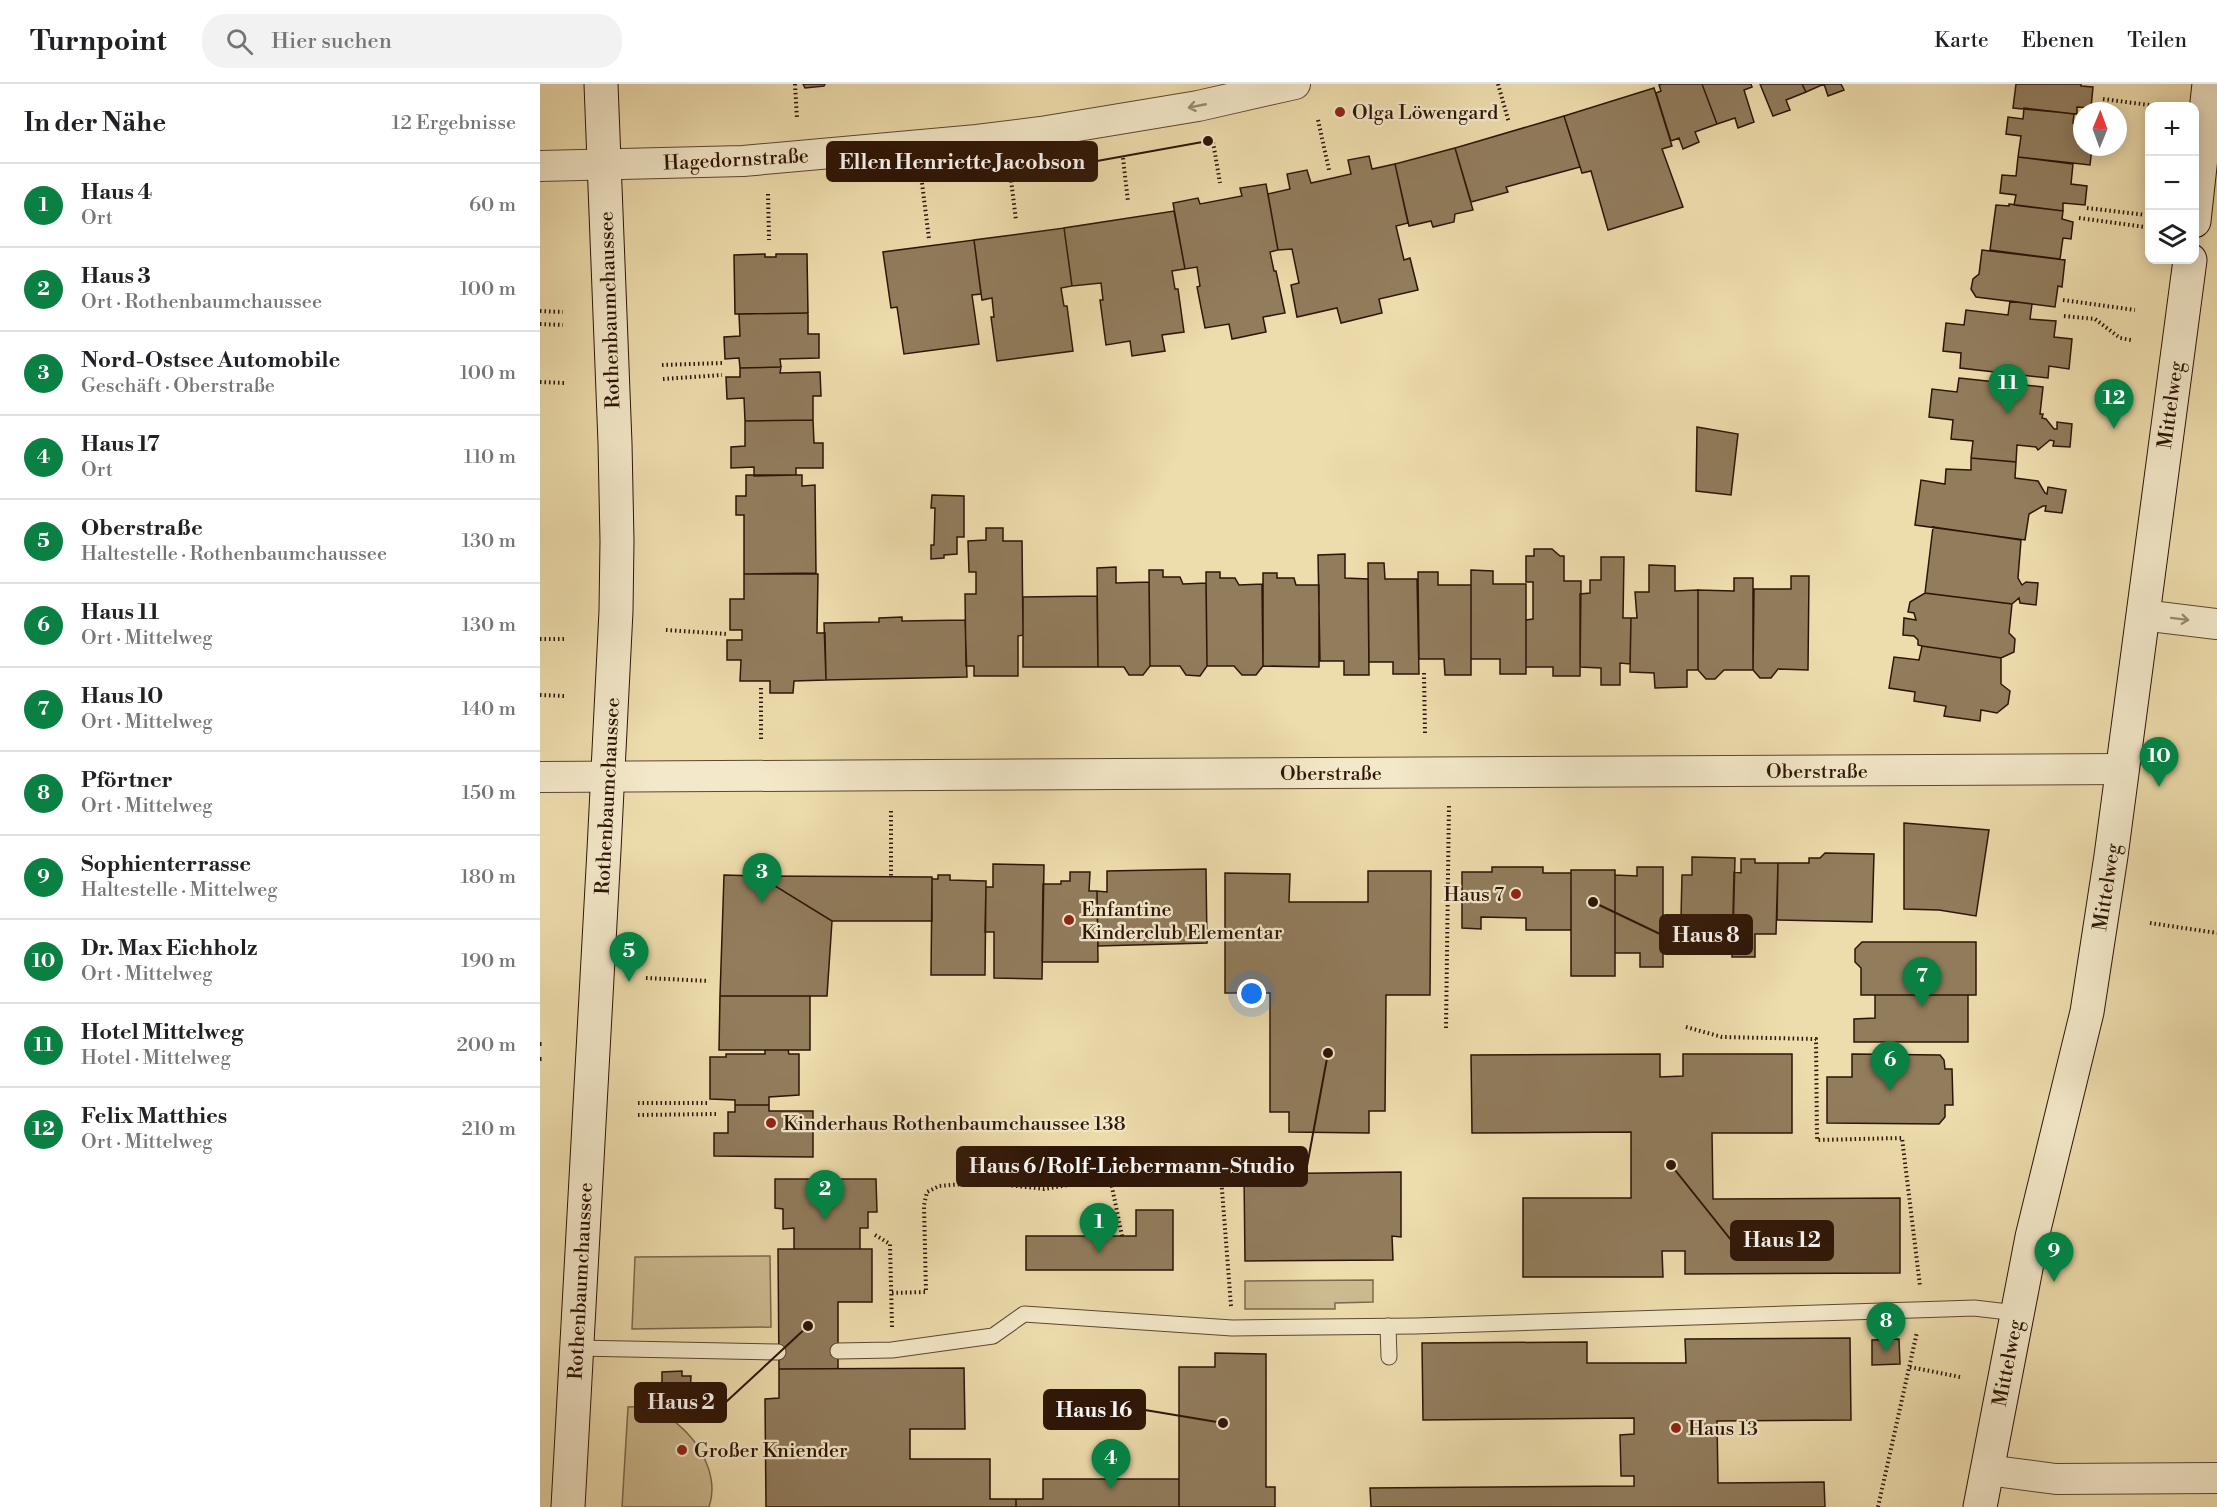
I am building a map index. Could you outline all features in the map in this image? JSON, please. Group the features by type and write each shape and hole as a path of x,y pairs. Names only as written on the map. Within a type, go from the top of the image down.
{"main road":[{"name":"Rothenbaumchaussee","path":"568,1507 608,777 617,542 601,84"},
{"path":"2195,210 2209,84"},
{"name":"Mittelweg","path":"1980,1507 2032,1237 2086,1012 2123,770 2189,264"}],"street":[{"name":"Hagedornstraße","path":"540,166 744,161 977,140 1041,132 1198,106 1296,84"},
{"path":"2142,615 2217,624"},
{"name":"Oberstraße","path":"540,777 2123,770"},
{"path":"1987,1470 2056,1479 2217,1478"}],"lane":[{"path":"838,1351 892,1350 993,1336 1024,1314 1232,1328 1388,1326 1974,1308 2017,1313"},
{"path":"1388,1326 1389,1358"},
{"path":"576,1348 778,1352"}],"path":[{"path":"795,84 797,119"},
{"path":"1498,84 1509,123"},
{"path":"2103,99 2145,104"},
{"path":"1318,120 1329,170"},
{"path":"1213,142 1220,183"},
{"path":"1123,158 1128,202"},
{"path":"1010,172 1016,220"},
{"path":"922,183 929,239"},
{"path":"768,194 769,240"},
{"path":"2087,208 2145,215"},
{"path":"2079,218 2145,227"},
{"path":"2063,300 2135,310"},
{"path":"540,311 563,312"},
{"path":"2064,316 2095,319 2120,338 2131,340"},
{"path":"540,324 563,325"},
{"path":"662,365 722,363"},
{"path":"663,379 722,375"},
{"path":"540,382 566,383"},
{"path":"666,630 727,634"},
{"path":"540,639 567,639"},
{"path":"1424,673 1425,735"},
{"path":"761,688 761,739"},
{"path":"540,695 564,696"},
{"path":"1446,1028 1449,772"},
{"path":"891,811 891,876"},
{"path":"2150,923 2217,933"},
{"path":"646,978 709,981"},
{"path":"1686,1027 1722,1037 1816,1039 1817,1140 1902,1138 1923,1309 1878,1507"},
{"path":"638,1103 707,1103"},
{"path":"638,1115 716,1114"},
{"path":"892,1293 926,1292 924,1205 927,1192 939,1186 1008,1185 1044,1189 1075,1184 1112,1158 1138,1157 1220,1164 1254,1152"},
{"path":"1112,1158 1112,1187 1122,1236"},
{"path":"1220,1164 1232,1328"},
{"path":"875,1235 890,1244 892,1350"},
{"path":"1910,1366 1960,1377"}],"shaded area":[{"path":"770,1256 771,1327 632,1329 635,1257"},
{"path":"1373,1280 1373,1302 1335,1303 1335,1309 1245,1309 1245,1281"},
{"path":"655,1406 677,1423 700,1449 711,1478 709,1507 622,1507 628,1407"}],"building":[{"path":"803,84 825,84 805,88"},
{"path":"1702,84 1717,124 1695,132 1699,142 1683,149 1679,138 1671,141 1656,93 1661,91 1659,85"},
{"path":"1702,84 1751,84 1752,87 1744,90 1754,122 1738,128 1735,118 1717,124"},
{"path":"1760,84 1802,84 1806,92 1786,100 1790,110 1773,116"},
{"path":"1802,84 1824,84 1806,92"},
{"path":"1824,84 1841,84 1844,90 1828,96"},
{"path":"2016,84 2081,84 2081,86 2093,87 2092,102 2073,102 2073,114 2013,108"},
{"path":"1654,88 1672,146 1662,149 1683,207 1608,230 1591,171 1582,173 1564,116"},
{"path":"2024,108 2073,114 2073,156 2091,156 2090,165 2018,157 2021,136 2006,134 2008,117 2023,119"},
{"path":"1564,116 1580,167 1506,187 1508,192 1471,202 1455,148"},
{"path":"1455,148 1473,210 1455,214 1454,222 1433,227 1431,221 1409,226 1395,164"},
{"path":"1369,156 1372,169 1395,164 1408,223 1396,226 1404,260 1410,258 1418,290 1379,299 1382,313 1341,323 1337,308 1297,317 1291,285 1299,283 1292,249 1278,250 1268,194 1290,189 1287,174 1307,170 1311,183 1351,174 1348,160"},
{"path":"2018,157 2073,164 2071,184 2087,186 2085,205 2063,203 2063,211 2014,205 2016,195 2000,193 2002,175 2016,176"},
{"path":"1266,184 1278,250 1270,252 1285,313 1263,317 1266,332 1232,339 1229,324 1205,328 1197,287 1200,286 1197,267 1185,269 1173,203 1198,198 1200,204 1242,196 1240,188"},
{"path":"2009,204 2063,211 2062,219 2073,222 2071,239 2063,238 2060,259 1990,250 1996,205 2009,206"},
{"path":"1174,211 1185,269 1172,271 1175,289 1178,289 1184,332 1162,335 1165,351 1132,356 1130,341 1106,345 1100,300 1103,300 1101,283 1072,286 1064,228"},
{"path":"1064,228 1072,286 1061,288 1064,306 1067,306 1073,351 997,361 991,317 994,317 992,298 982,300 974,240"},
{"path":"974,240 981,294 972,295 979,344 904,354 897,307 891,308 883,252"},
{"path":"1982,250 2065,260 2062,287 2058,286 2055,307 1976,297 1971,289 1973,279 1979,274"},
{"path":"765,254 765,257 776,257 776,254 807,254 808,313 735,314 734,255"},
{"path":"2010,301 2032,304 2030,319 2056,321 2054,337 2072,339 2069,369 2049,366 2048,378 1960,368 1961,353 1943,351 1946,323 1964,325 1966,310 2008,315"},
{"path":"808,313 808,334 819,334 819,358 780,359 781,367 740,368 739,358 725,359 724,337 740,336 739,314"},
{"path":"781,367 780,373 820,372 821,396 813,396 813,420 745,421 744,398 727,399 726,377 740,377 740,368"},
{"path":"1959,378 2043,387 2040,414 2043,414 2042,418 2046,419 2054,429 2057,429 2057,422 2072,424 2070,447 2053,446 2054,441 2050,440 2038,450 2036,447 2017,445 2016,462 1971,458 1973,441 1951,439 1953,420 1929,417 1932,389 1957,392"},
{"path":"813,420 814,443 823,443 823,468 796,468 796,475 754,476 754,467 731,468 731,447 745,446 745,421"},
{"path":"1697,427 1738,434 1731,495 1696,491"},
{"path":"1971,458 2016,462 2015,478 2038,481 2047,494 2048,487 2066,490 2062,513 2045,511 2046,506 2043,506 2029,514 2025,540 1915,525 1921,480 1945,484 1946,469 1971,470"},
{"path":"746,475 802,475 802,486 815,485 816,573 744,574 744,515 736,515 736,496 746,496"},
{"path":"932,495 964,496 964,537 957,537 957,554 944,555 944,558 931,559 931,545 934,545 935,508 931,508"},
{"path":"1933,527 2021,540 2018,578 2022,585 2026,582 2038,583 2036,605 2020,603 2019,598 2012,604 1925,593"},
{"path":"986,528 1003,528 1003,541 1022,541 1023,635 1018,636 1018,676 974,676 974,666 966,666 965,594 976,594 976,572 969,572 968,541 986,540"},
{"path":"1534,549 1552,549 1560,556 1564,556 1564,581 1581,581 1580,676 1553,676 1553,667 1526,667 1526,620 1533,619 1533,582 1526,582 1526,556 1534,556"},
{"path":"1345,554 1345,578 1368,579 1369,675 1344,675 1344,661 1320,661 1318,555"},
{"path":"1601,557 1624,557 1623,618 1631,618 1630,664 1620,663 1620,685 1601,685 1601,668 1580,667 1580,594 1590,593 1590,580 1601,580"},
{"path":"1368,563 1384,563 1385,579 1417,579 1419,674 1393,674 1393,662 1369,662"},
{"path":"1649,565 1675,566 1675,591 1698,590 1698,670 1687,670 1687,687 1655,688 1654,673 1630,672 1631,618 1637,618 1635,592 1649,592"},
{"path":"1116,567 1116,583 1149,582 1150,666 1143,675 1129,675 1124,667 1098,667 1097,568"},
{"path":"1149,570 1163,570 1163,577 1180,577 1183,584 1206,583 1207,666 1200,676 1186,675 1180,666 1150,666"},
{"path":"1471,570 1493,571 1493,584 1526,584 1526,674 1500,674 1500,659 1471,659"},
{"path":"1206,572 1220,572 1220,578 1235,578 1239,585 1262,584 1263,666 1256,675 1242,675 1234,666 1207,666"},
{"path":"1418,572 1438,572 1438,585 1471,585 1471,675 1445,675 1444,659 1419,659"},
{"path":"1263,573 1277,573 1277,578 1294,578 1296,585 1319,585 1319,667 1263,666"},
{"path":"744,574 818,574 817,633 825,633 826,680 794,681 793,693 770,693 770,681 740,681 741,660 727,660 727,640 742,640 742,630 730,630 730,599 744,599"},
{"path":"1791,576 1809,576 1808,670 1778,669 1771,678 1760,678 1753,670 1754,589 1791,589"},
{"path":"1734,578 1753,578 1753,670 1724,670 1715,679 1706,679 1698,670 1698,590 1734,591"},
{"path":"1925,593 2012,604 2009,633 2015,639 2014,652 2001,658 1918,645 1918,640 1914,636 1903,635 1904,618 1916,620 1914,613 1908,612 1910,602"},
{"path":"1097,596 1098,667 1023,667 1023,597"},
{"path":"902,617 902,621 965,620 967,677 826,680 824,623 879,622 879,618"},
{"path":"1922,646 2001,658 2001,684 2010,691 2008,704 1997,713 1981,710 1980,721 1944,716 1946,706 1914,701 1915,692 1889,688 1894,657 1919,660"},
{"path":"1904,823 1989,830 1976,916 1939,910 1904,909"},
{"path":"1825,853 1874,854 1872,922 1777,920 1778,863 1809,863 1809,858 1820,858"},
{"path":"1692,857 1735,858 1733,935 1712,935 1712,945 1691,945 1691,931 1687,931 1687,918 1681,917 1682,875 1692,875"},
{"path":"1741,859 1755,859 1755,863 1778,863 1776,934 1755,934 1755,957 1732,957 1734,872 1741,873"},
{"path":"993,864 1044,865 1042,979 994,978 994,932 985,932 986,887 993,887"},
{"name":"Haus 7","path":"1492,867 1543,867 1543,873 1571,873 1571,930 1526,930 1526,918 1481,917 1481,929 1462,928 1462,872 1492,872"},
{"path":"1637,867 1663,867 1663,967 1640,967 1640,953 1615,953 1615,875 1637,876"},
{"path":"1206,869 1207,943 1098,946 1097,891 1107,892 1107,871"},
{"path":"1571,870 1615,870 1615,976 1571,976"},
{"path":"1368,871 1431,871 1430,995 1386,995 1385,1111 1369,1111 1369,1133 1289,1132 1289,1112 1270,1112 1270,993 1225,993 1225,873 1290,874 1289,902 1368,902"},
{"path":"1070,872 1090,872 1089,891 1097,891 1098,962 1042,962 1043,884 1061,884 1061,881 1070,881"},
{"path":"724,875 759,876 832,921 827,996 720,996"},
{"path":"938,875 950,875 950,880 986,881 985,975 931,975 932,879 938,879"},
{"path":"759,876 932,877 932,921 832,921"},
{"path":"1862,942 1976,942 1976,995 1861,995 1861,968 1855,962 1855,949"},
{"path":"1875,995 1968,995 1968,1042 1854,1042 1854,1019 1875,1018"},
{"path":"720,996 810,996 810,1050 719,1050"},
{"path":"765,1050 788,1050 789,1054 799,1054 799,1095 769,1097 769,1105 735,1105 735,1100 710,1099 710,1057 726,1057 726,1054 765,1054"},
{"path":"1660,1054 1660,1077 1683,1076 1683,1054 1792,1054 1792,1133 1712,1133 1713,1199 1900,1198 1900,1273 1685,1274 1685,1251 1662,1251 1663,1277 1523,1277 1523,1198 1631,1198 1631,1132 1472,1133 1471,1055"},
{"path":"1852,1054 1940,1055 1944,1060 1945,1069 1952,1069 1953,1105 1945,1105 1945,1117 1939,1124 1827,1123 1827,1077 1852,1077"},
{"name":"Kinderhaus Rothenbaumchaussee 138","path":"735,1105 769,1105 769,1111 813,1111 813,1157 714,1156 714,1133 728,1133 728,1112 735,1112"},
{"path":"1401,1172 1401,1237 1392,1236 1393,1260 1245,1261 1244,1174"},
{"path":"775,1179 876,1179 877,1212 868,1212 868,1228 860,1228 860,1249 794,1249 794,1228 783,1229 783,1209 775,1208"},
{"path":"1136,1210 1173,1210 1173,1270 1026,1270 1026,1236 1136,1236"},
{"path":"778,1249 872,1249 872,1302 838,1302 838,1369 779,1369"},
{"name":"Haus 13","path":"1850,1338 1851,1420 1717,1421 1718,1483 1824,1482 1825,1507 1371,1507 1370,1488 1634,1486 1634,1476 1621,1476 1620,1435 1634,1434 1634,1418 1423,1420 1422,1343 1587,1342 1587,1363 1686,1363 1685,1339"},
{"path":"1899,1339 1900,1364 1872,1365 1872,1340"},
{"path":"1215,1353 1266,1354 1266,1487 1275,1487 1275,1507 1179,1507 1179,1367 1215,1367"},
{"path":"964,1368 965,1429 910,1429 910,1459 990,1459 990,1499 1016,1499 1016,1507 766,1507 765,1399 779,1398 779,1369"},
{"path":"682,1371 682,1376 691,1376 690,1394 662,1393 662,1372"},
{"path":"1043,1479 1179,1479 1179,1507 1016,1507 1016,1499 1043,1499"}],"place":[{"name":"Olga Löwengard","path":"1340,112"},
{"name":"Ellen Henriette Jacobson","path":"1208,141"},
{"name":"Hotel Mittelweg","path":"2008,414"},
{"name":"Felix Matthies","path":"2114,429"},
{"name":"Dr. Max Eichholz","path":"2159,787"},
{"name":"Haus 7","path":"1516,894"},
{"name":"Haus 8","path":"1593,902"},
{"name":"Nord-Ostsee Automobile","path":"762,903"},
{"name":"Enfantine Kinderclub Elementar","path":"1069,920"},
{"name":"Oberstraße","path":"629,982"},
{"name":"Haus 10","path":"1922,1007"},
{"name":"Haus 6 / Rolf-Liebermann-Studio","path":"1328,1053"},
{"name":"Haus 11","path":"1890,1091"},
{"name":"Kinderhaus Rothenbaumchaussee 138","path":"771,1123"},
{"name":"Haus 12","path":"1671,1165"},
{"name":"Haus 3","path":"825,1220"},
{"name":"Haus 4","path":"1099,1253"},
{"name":"Sophienterrasse","path":"2054,1282"},
{"name":"Haus 2","path":"808,1326"},
{"name":"Pförtner","path":"1886,1352"},
{"name":"Haus 16","path":"1223,1423"},
{"name":"Haus 13","path":"1676,1428"},
{"name":"Großer Kniender","path":"682,1450"},
{"name":"Haus 17","path":"1111,1489"}]}
